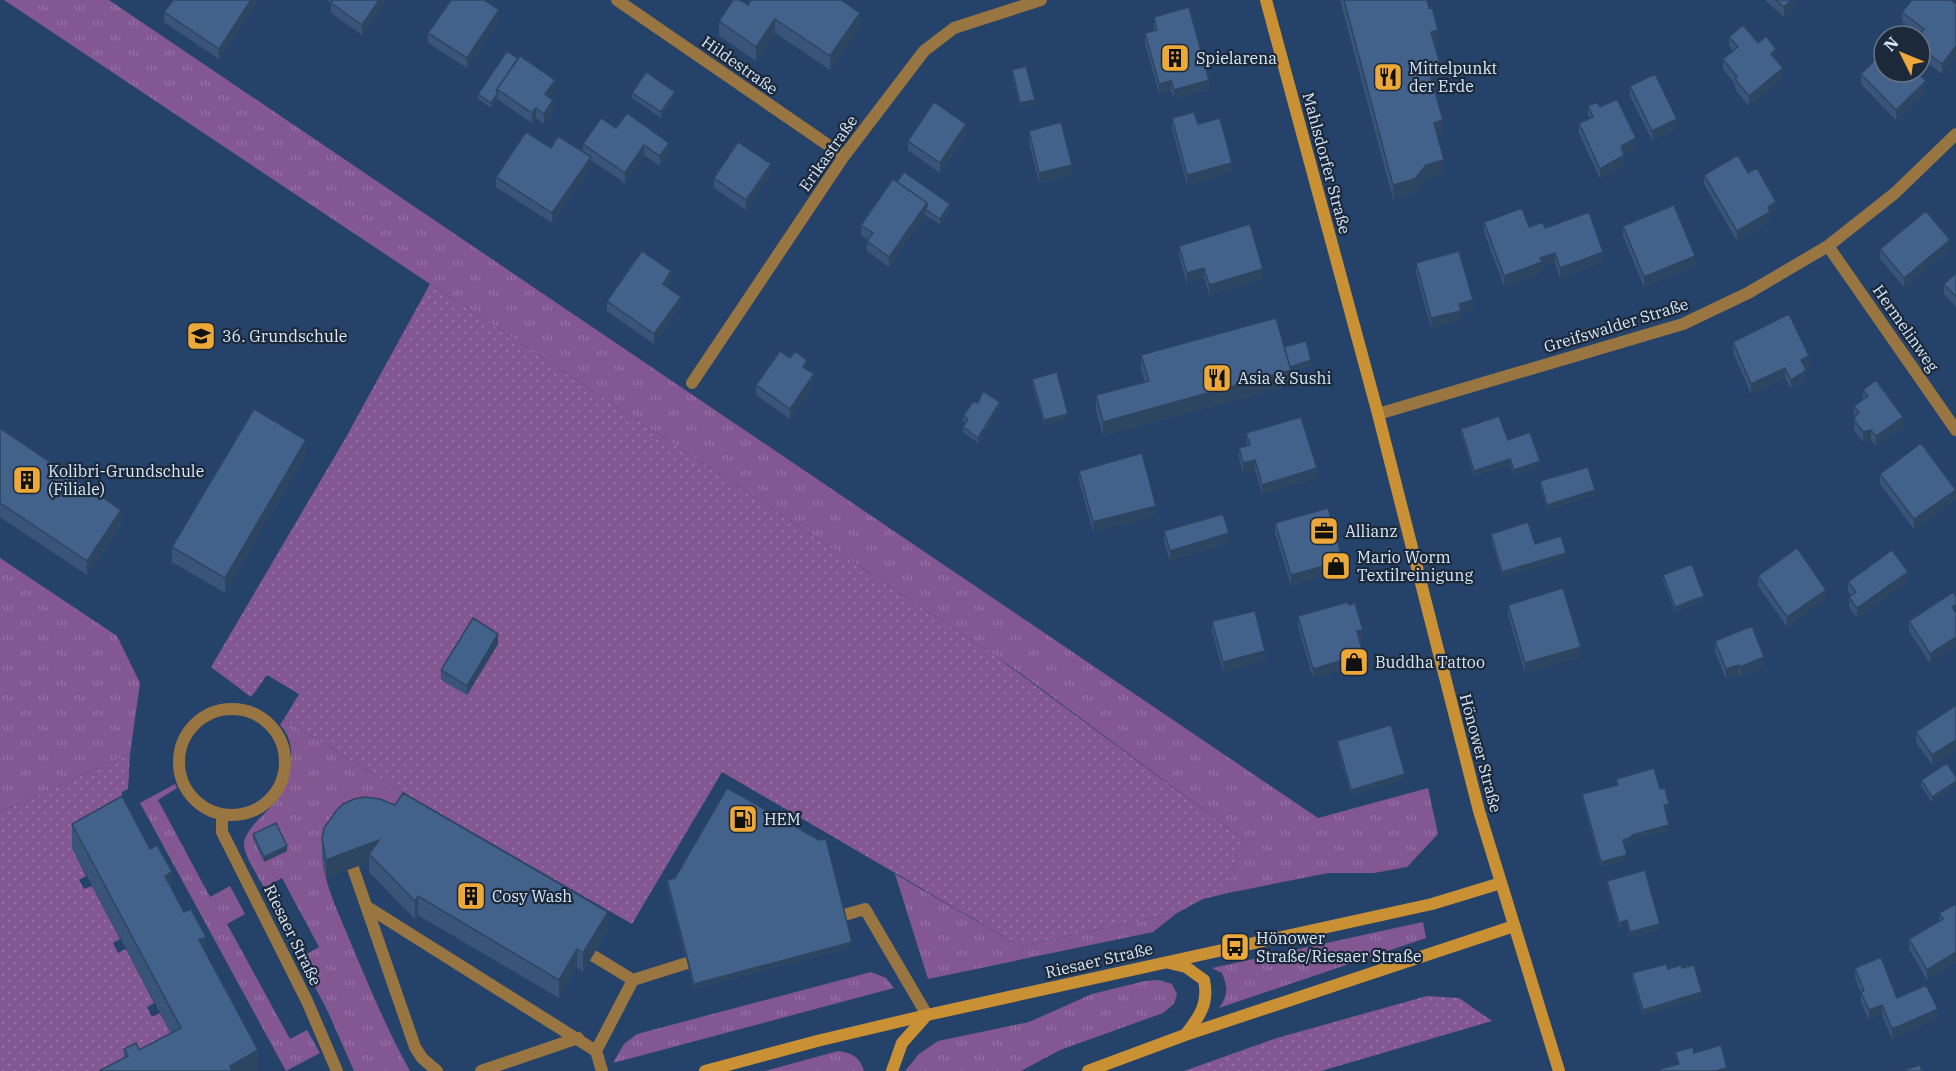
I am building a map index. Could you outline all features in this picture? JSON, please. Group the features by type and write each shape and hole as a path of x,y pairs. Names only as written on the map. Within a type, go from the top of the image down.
{"main road":[{"name":"Mahlsdorfer Straße","path":"1266,0 1356,335"},
{"name":"Hönower Straße","path":"1356,335 1479,811 1559,1071"},
{"name":"Riesaer Straße","path":"705,1071 927,1015 1432,904 1501,884"},
{"path":"1088,1071 1185,1035 1514,926"},
{"path":"1166,962 1186,967 1203,980 1206,991 1201,1016 1185,1035"},
{"path":"892,1071 902,1043 927,1015"}],"street":[{"name":"Hildestraße","path":"617,0 844,156"},
{"name":"Erikastraße","path":"692,383 844,156 924,51 954,28 1041,0"},
{"name":"Greifswalder Straße","path":"1378,414 1683,324 1749,293 1828,246 1894,193 1956,134"},
{"name":"Hermelinweg","path":"1828,246 1956,430"},
{"path":"235,709 250,712 270,725 283,745 284,776 277,790 266,802 253,810 238,814 222,814 207,808 195,799 185,786 180,771 180,756 184,741 199,722 219,711 235,709"},
{"name":"Riesaer Straße","path":"222,814 222,832 307,1001 338,1071"},
{"path":"353,868 369,908 415,1047 422,1058 437,1071"},
{"path":"369,908 578,1038 596,1051 602,1071"},
{"path":"844,915 865,909 927,1015"},
{"path":"592,955 633,980"},
{"path":"596,1051 633,980 687,963"},
{"path":"481,1071 578,1038"}],"green space":[{"path":"4,0 109,0 1318,818 1428,788 1438,834 1407,867 1374,873 1328,873 1228,893 1237,852 1247,842 1024,676"},
{"path":"430,284 994,655 1247,842 1237,853 1228,893 1203,899 1177,913 1020,946 722,772 632,924 413,798 284,719 299,694 267,675 251,697 211,667 345,439"},
{"path":"0,558 117,636 140,683 130,754 0,812"},
{"path":"284,719 413,798 403,811 322,857 326,879 337,910 378,1007 410,1071 354,1071 328,1012 300,958 319,947 282,878 264,888 245,851 245,839 248,833 277,800 287,782 291,764 291,749 288,736 280,725"},
{"path":"130,754 128,789 122,792 122,821 72,848 86,876 79,880 84,889 92,886 120,939 113,943 118,953 126,949 154,1003 147,1007 152,1017 160,1013 181,1052 129,1071 0,1071 0,812"},
{"path":"175,784 177,788 158,800 210,897 230,886 245,914 227,924 290,1039 307,1030 320,1053 286,1071 140,803"},
{"path":"895,874 1020,946 1177,913 1153,932 928,979"},
{"path":"1423,922 1426,938 1219,1008 1226,991 1225,983 1222,973 1212,968"},
{"path":"871,972 886,978 894,988 613,1063 624,1044 637,1034"},
{"path":"1159,980 1172,984 1177,994 1174,1004 1163,1013 1060,1050 1021,1071 905,1071 919,1054 938,1041 1029,1022 1092,994 1145,981"},
{"path":"1427,996 1459,998 1492,1021 1321,1071 1184,1071 1277,1038"},
{"path":"838,1051 855,1056 864,1071 765,1071"}],"building":[{"path":"173,0 251,0 219,49 164,12"},
{"path":"332,0 379,0 362,25 331,3"},
{"path":"451,0 484,0 499,10 467,58 428,33"},
{"path":"733,0 740,0 748,5 751,0 841,0 860,13 830,56 775,19 756,47 719,21"},
{"path":"1344,0 1427,0 1429,8 1432,7 1438,30 1431,32 1442,71 1430,74 1443,120 1434,123 1444,160 1426,165 1415,179 1393,185"},
{"path":"1776,0 1791,0 1784,7"},
{"path":"1912,0 1951,0 1956,4 1956,46 1942,64 1932,56 1932,24 1918,24 1902,12"},
{"name":"Spielarena","path":"1189,7 1209,80 1174,90 1171,81 1159,84 1145,33 1157,30 1154,17"},
{"path":"1743,25 1758,43 1766,36 1776,49 1771,54 1783,68 1749,96 1723,59 1738,47 1729,37"},
{"path":"507,51 518,58 497,89 497,94 491,103 478,94"},
{"path":"520,56 555,80 545,94 553,100 544,114 536,108 532,113 497,89"},
{"path":"1872,63 1872,84 1923,84 1896,110 1861,74"},
{"path":"1026,66 1035,100 1020,103 1012,70"},
{"path":"646,72 675,92 661,112 632,93"},
{"path":"1655,74 1677,119 1652,131 1630,86"},
{"path":"1617,99 1636,138 1621,146 1624,155 1600,169 1579,123 1593,117 1588,106 1597,102 1600,107"},
{"path":"934,102 966,124 940,163 908,141"},
{"path":"1194,112 1198,124 1220,118 1232,163 1187,175 1172,118"},
{"path":"627,113 669,143 660,156 644,145 625,173 583,144 601,118 616,128"},
{"path":"1061,122 1072,165 1039,173 1029,131"},
{"path":"526,132 551,148 558,136 591,157 552,213 496,177"},
{"path":"738,142 771,164 746,200 714,178"},
{"path":"1738,155 1748,173 1757,168 1776,202 1768,207 1770,212 1737,231 1704,175"},
{"path":"904,172 950,204 940,219 925,209 927,203 897,182"},
{"path":"893,179 927,203 889,257 867,241 873,233 861,225"},
{"path":"1674,205 1695,256 1644,277 1623,226"},
{"path":"1522,208 1529,227 1543,222 1545,228 1589,212 1603,252 1560,268 1555,253 1540,258 1542,262 1504,276 1484,222"},
{"path":"1926,211 1950,240 1904,278 1880,249"},
{"path":"1250,224 1263,269 1209,285 1204,268 1187,273 1179,246"},
{"path":"642,251 671,271 663,284 681,297 654,334 607,301"},
{"path":"1459,251 1473,300 1459,304 1461,311 1431,318 1416,263"},
{"path":"1956,273 1956,297 1944,284"},
{"path":"1789,314 1809,356 1801,360 1806,370 1791,380 1785,368 1751,384 1733,342"},
{"name":"Asia & Sushi","path":"1276,318 1291,370 1103,422 1096,395 1149,381 1141,355"},
{"path":"1306,341 1311,360 1290,367 1284,347"},
{"path":"780,351 790,358 795,351 807,360 803,367 814,374 790,409 756,385"},
{"path":"1057,372 1068,414 1044,420 1032,379"},
{"path":"1876,380 1903,417 1876,436 1871,430 1863,432 1854,420 1859,413 1854,406 1868,396 1863,390"},
{"path":"983,391 1000,402 978,438 963,427 968,419 963,416 973,402 978,403"},
{"path":"254,409 306,440 225,578 172,547"},
{"path":"1499,416 1508,440 1530,432 1540,461 1514,470 1510,459 1474,471 1461,429"},
{"path":"1301,417 1317,468 1262,485 1255,460 1243,463 1239,448 1250,445 1246,433"},
{"name":"Kolibri-Grundschule (Filiale)","path":"0,428 121,510 87,561 0,503"},
{"path":"1921,443 1956,490 1914,519 1880,474"},
{"path":"1142,453 1156,506 1093,522 1079,471"},
{"path":"1588,467 1595,490 1547,505 1540,481"},
{"path":"1328,508 1343,561 1291,575 1275,523"},
{"path":"1223,514 1229,533 1170,551 1164,531"},
{"path":"1528,522 1535,544 1561,536 1566,553 1502,572 1491,534"},
{"path":"1797,548 1826,590 1787,617 1758,576"},
{"path":"1892,550 1908,572 1857,608 1849,597 1856,592 1848,582"},
{"path":"1692,564 1704,596 1675,607 1663,575"},
{"path":"1563,588 1581,647 1525,663 1508,605"},
{"path":"1953,592 1956,597 1956,604 1952,607 1956,613 1956,637 1930,654 1909,621"},
{"path":"1348,602 1349,605 1355,603 1363,630 1357,631 1363,654 1313,669 1298,616"},
{"path":"1255,611 1265,651 1223,662 1212,621"},
{"path":"473,618 498,634 467,686 441,670"},
{"path":"1752,626 1764,657 1740,667 1739,665 1726,669 1715,641"},
{"path":"1955,706 1956,740 1932,755 1916,732"},
{"path":"1391,725 1405,774 1351,790 1337,741"},
{"path":"1947,763 1956,781 1932,797 1921,780"},
{"path":"1654,768 1660,789 1665,788 1669,804 1664,805 1669,825 1632,835 1623,840 1627,855 1601,862 1582,794 1618,785 1616,779"},
{"path":"727,788 819,840 826,839 852,942 694,984 667,880 675,878"},
{"name":"Cosy Wash","path":"403,793 608,912 583,953 577,949 559,980 418,896 415,901 369,854 379,840 326,860 322,839 324,828 343,804 365,797 380,799 395,805"},
{"path":"122,796 150,849 157,845 172,872 165,876 184,912 191,909 206,937 199,940 258,1050 230,1066 232,1071 99,1071 128,1056 124,1049 136,1043 139,1050 181,1028 72,824"},
{"path":"276,823 287,846 264,857 253,834"},
{"path":"1645,870 1660,924 1630,932 1627,920 1619,923 1607,881"},
{"path":"1956,904 1956,952 1927,970 1909,939 1943,919 1939,913"},
{"path":"1881,957 1897,998 1926,985 1938,1009 1892,1029 1882,1005 1869,1010 1861,992 1864,991 1855,968"},
{"path":"1666,964 1668,969 1681,965 1682,968 1694,965 1702,992 1643,1010 1632,973"},
{"path":"1721,1045 1727,1068 1715,1071 1660,1071 1660,1069 1679,1064 1675,1052 1693,1047 1694,1053"},
{"path":"1920,1065 1922,1071 1901,1071"}],"place":[{"name":"Spielarena","path":"1175,58"},
{"name":"Mittelpunkt der Erde","path":"1388,77"},
{"name":"36. Grundschule","path":"201,336"},
{"name":"Asia & Sushi","path":"1217,378"},
{"name":"Kolibri-Grundschule (Filiale)","path":"27,480"},
{"name":"Allianz","path":"1324,531"},
{"name":"Mario Worm Textilreinigung","path":"1336,566"},
{"name":"Buddha Tattoo","path":"1354,662"},
{"name":"HEM","path":"743,819"},
{"name":"Cosy Wash","path":"471,896"},
{"name":"Hönower Straße/Riesaer Straße","path":"1235,947"}]}
